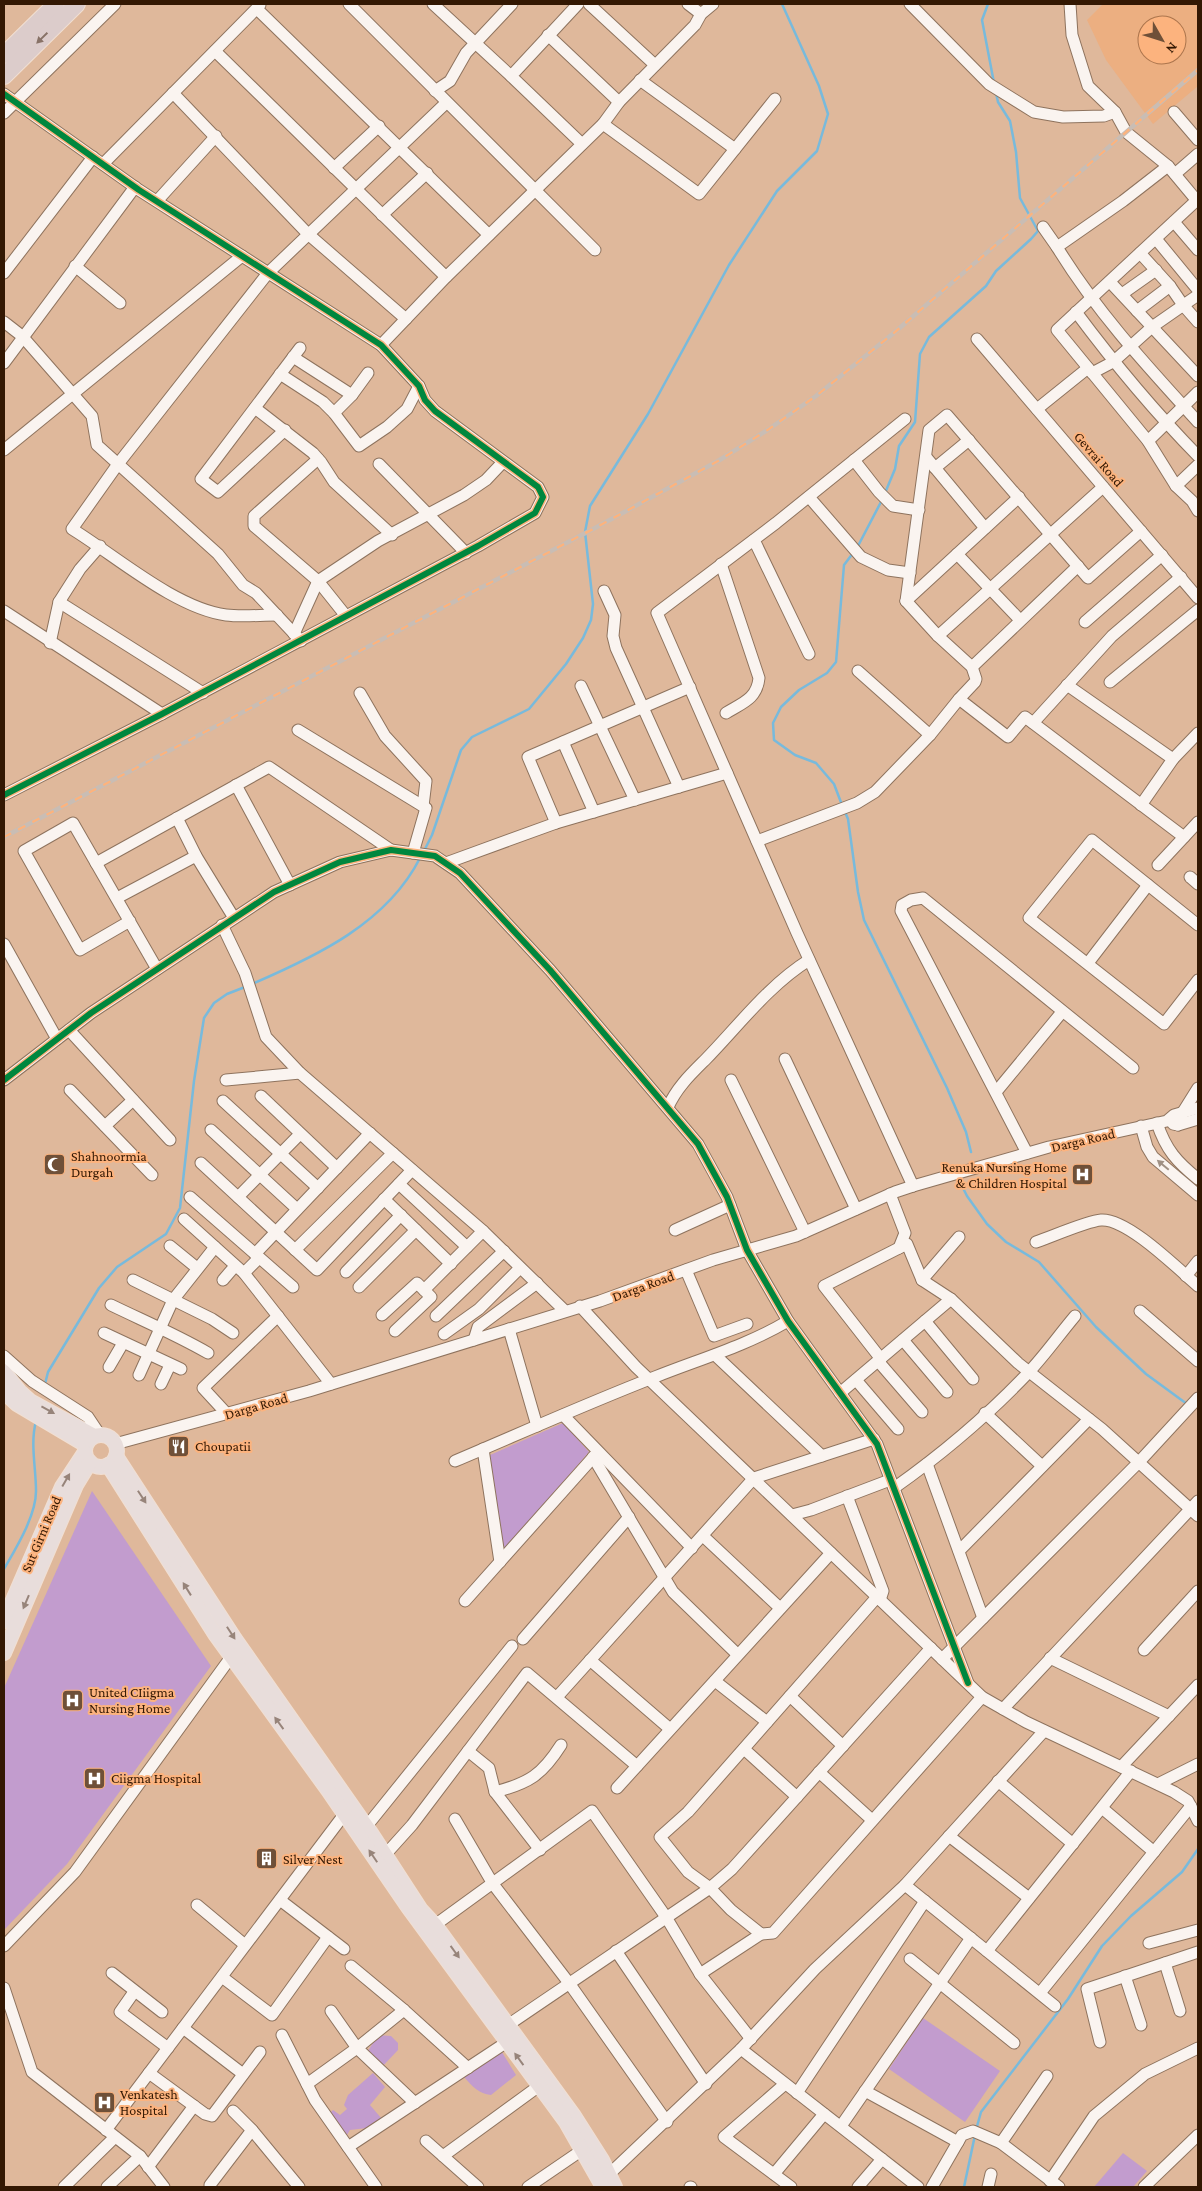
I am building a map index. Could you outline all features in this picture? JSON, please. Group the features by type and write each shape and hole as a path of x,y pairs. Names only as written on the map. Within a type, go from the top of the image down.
{"highway":[{"path":"4,55 56,4"},
{"path":"4,76 77,4"}],"main road":[{"path":"4,1372 20,1392 30,1400 78,1426 102,1466 113,1455"},
{"path":"4,1392 16,1404 91,1446"},
{"path":"4,1653 76,1486 91,1446 106,1436 113,1455 236,1653 348,1810 408,1907 539,2086 587,2147"},
{"name":"Sut Girni Road","path":"4,1621 62,1487 91,1446"},
{"path":"348,1810 366,1827 421,1910 435,1925 574,2116 587,2147 607,2183"}],"street":[{"path":"4,113 115,4"},
{"path":"349,4 595,250"},
{"path":"433,4 582,144"},
{"path":"435,91 450,81 466,52 512,4"},
{"path":"511,76 578,4"},
{"path":"589,4 655,65"},
{"path":"688,4 701,14"},
{"path":"381,345 446,277 603,124 619,102 695,25 701,14 713,4"},
{"path":"910,4 989,84 1034,112 1063,117 1104,116 1115,112"},
{"path":"1070,4 1072,35 1088,86 1115,112 1126,132 1172,170 1198,201 1057,330 1148,441 1176,486 1192,501 1198,511"},
{"path":"4,273 98,161 173,93 259,6 489,235"},
{"path":"548,35 619,102"},
{"path":"215,51 446,277"},
{"path":"640,80 736,148"},
{"path":"173,93 308,234 406,319"},
{"path":"4,94 156,201 381,345 419,386 425,400 435,411 538,487 543,497 536,513 466,553 346,616 297,637 203,693 4,794"},
{"path":"603,124 700,194 775,98"},
{"path":"276,615 226,615 192,604 152,583 100,546 72,529 118,464 268,273 446,103"},
{"path":"1174,112 1198,140"},
{"path":"334,168 379,126"},
{"path":"156,201 216,136"},
{"path":"1057,247 1123,201 1198,154"},
{"path":"382,215 427,173"},
{"path":"4,363 22,336 135,187"},
{"path":"1174,222 1198,250"},
{"path":"1043,227 1092,298 1131,348 1198,422"},
{"path":"1156,239 1198,290"},
{"path":"1140,253 1170,286 1183,306 1198,322"},
{"path":"4,450 242,256"},
{"path":"75,266 120,303"},
{"path":"1122,294 1156,270"},
{"path":"1110,282 1198,376"},
{"path":"1137,311 1170,286"},
{"path":"1037,409 1090,371 1113,362 1131,348 1152,326 1198,295"},
{"path":"1076,312 1113,362 1166,423 1198,456"},
{"path":"4,322 22,336 92,416 97,445 218,554 242,584 256,592 297,637"},
{"name":"Gevrai Road","path":"977,339 1103,487 1197,593"},
{"path":"285,430 218,492 201,479 296,353 352,395"},
{"path":"334,413 352,395 368,373"},
{"path":"280,374 323,402 334,413 359,446 388,427 407,409 419,386"},
{"path":"1148,441 1198,392"},
{"path":"254,408 285,430 318,459 334,482 392,535"},
{"path":"906,601 929,430 947,415 1088,578 1141,530"},
{"path":"905,419 754,540 658,612 756,841 913,1186"},
{"path":"935,468 969,440"},
{"path":"926,456 985,528"},
{"path":"318,459 254,516 254,526 318,581 346,616"},
{"path":"854,460 883,496 901,509 918,510"},
{"path":"297,637 318,581 378,541 441,509 486,480 503,462"},
{"path":"379,464 466,553"},
{"path":"1176,486 1198,465"},
{"path":"938,636 1103,487"},
{"path":"809,497 861,557 888,570 910,573"},
{"path":"906,601 1019,497"},
{"path":"754,540 809,654"},
{"path":"50,643 59,602 80,569 100,546"},
{"path":"957,554 1020,620"},
{"path":"1085,622 1162,555"},
{"path":"721,564 760,678 758,690 749,699 726,713"},
{"path":"972,667 1078,566"},
{"path":"1033,723 1112,636 1181,577"},
{"path":"604,591 615,615 614,642 679,787"},
{"path":"756,841 857,804 875,792 930,735 975,682 976,679 972,667 938,636 906,601"},
{"path":"59,602 203,693"},
{"path":"1110,682 1198,610"},
{"path":"4,611 50,643 162,714"},
{"path":"858,671 930,735"},
{"path":"1067,685 1173,759"},
{"path":"581,686 635,800"},
{"path":"556,823 528,757 690,687"},
{"path":"360,692 385,736 426,781 423,806"},
{"path":"959,699 1008,736 1025,717 1184,837"},
{"path":"298,730 423,806 427,811 414,854"},
{"path":"1141,805 1173,759 1198,733"},
{"path":"563,742 594,812"},
{"path":"96,863 269,767 391,850"},
{"path":"446,863 556,823 727,773"},
{"path":"236,785 290,885"},
{"path":"177,818 196,856 234,918"},
{"path":"1158,865 1198,822"},
{"path":"130,921 80,950 24,851 74,823 96,863 117,898 130,921 156,968"},
{"path":"1197,983 1164,1024 1029,918 1092,840 1198,925"},
{"path":"4,1080 68,1030 156,968 274,892 340,862 391,850 434,856 446,863 460,873 550,970 698,1144 730,1204 747,1250 788,1320 874,1439 968,1684"},
{"path":"117,898 196,856"},
{"path":"1088,963 1148,885"},
{"path":"1027,1153 900,911 902,905 911,900 923,898 1133,1068"},
{"path":"222,925 255,998 266,1037 300,1073 483,1231 565,1311"},
{"path":"4,944 57,1039"},
{"path":"668,1107 688,1076 777,986 795,969 809,960"},
{"path":"996,1092 1062,1012"},
{"path":"68,1030 170,1140"},
{"path":"785,1059 856,1209"},
{"path":"226,1080 300,1073"},
{"path":"731,1080 805,1232"},
{"path":"1191,1114 1198,1088"},
{"path":"70,1090 152,1175"},
{"path":"262,1096 337,1168"},
{"path":"105,1126 133,1100"},
{"path":"223,1101 318,1188"},
{"name":"Darga Road","path":"113,1455 227,1414 600,1301 686,1270 805,1232 890,1194 935,1179 1027,1153 1162,1122 1174,1115 1191,1114"},
{"path":"1162,1122 1167,1148 1180,1164 1198,1179"},
{"path":"1141,1126 1147,1147 1153,1157 1198,1195"},
{"path":"211,1130 297,1210"},
{"path":"223,1280 257,1256 275,1232 370,1133"},
{"path":"238,1198 300,1134"},
{"path":"295,1250 393,1153"},
{"path":"201,1163 316,1270 412,1170"},
{"path":"399,1184 467,1248"},
{"path":"890,1194 905,1233 899,1248"},
{"path":"190,1197 293,1287"},
{"path":"384,1199 451,1264"},
{"path":"675,1230 730,1204"},
{"path":"346,1272 401,1215"},
{"path":"184,1219 240,1269 331,1384"},
{"path":"1036,1242 1100,1220 1115,1221 1131,1230 1198,1286"},
{"path":"360,1287 416,1230"},
{"path":"395,1330 427,1296 451,1264 483,1231"},
{"path":"922,1280 958,1237"},
{"path":"922,1412 824,1286 907,1244 922,1280 951,1299 1029,1372 1196,1508 1003,1709"},
{"path":"170,1246 197,1268"},
{"path":"139,1375 173,1300 215,1247"},
{"path":"436,1316 504,1251"},
{"path":"1186,1276 1198,1261"},
{"path":"444,1334 478,1309 520,1268"},
{"path":"686,1270 714,1336 747,1324"},
{"path":"132,1280 212,1319 233,1333"},
{"path":"382,1315 417,1283 427,1296 444,1334 448,1348"},
{"path":"474,1340 478,1327 537,1284"},
{"path":"840,1393 951,1299"},
{"path":"111,1305 160,1329 176,1334 208,1353"},
{"path":"580,1306 649,1379 982,1697 1044,1730 1174,1792 1188,1801 1198,1821"},
{"path":"1140,1311 1198,1361"},
{"path":"227,1414 203,1388 278,1316"},
{"path":"792,1515 847,1496 892,1484 927,1464 986,1414 1029,1372 1075,1316"},
{"path":"455,1460 649,1379 715,1355 770,1332 788,1320"},
{"path":"925,1321 973,1379"},
{"path":"509,1329 537,1426"},
{"path":"104,1333 175,1367 161,1384"},
{"path":"903,1340 947,1392"},
{"path":"109,1367 123,1343"},
{"path":"715,1355 822,1456"},
{"path":"4,1356 32,1381 88,1417 91,1446"},
{"path":"856,1380 898,1429"},
{"path":"942,1659 1139,1462 1197,1399"},
{"path":"986,1414 1042,1466"},
{"path":"562,1415 595,1454 692,1548"},
{"path":"959,1551 1089,1419"},
{"path":"556,1697 754,1478 874,1439"},
{"path":"483,1449 500,1562"},
{"path":"595,1454 673,1592 737,1654"},
{"path":"465,1601 595,1454"},
{"path":"927,1464 983,1618"},
{"path":"761,1934 731,1910 710,1888 688,1872 660,1837 688,1812 790,1696 879,1599 883,1591 847,1496"},
{"path":"523,1639 629,1517"},
{"path":"703,1536 780,1608"},
{"path":"617,1788 831,1553"},
{"path":"1144,1650 1198,1592"},
{"path":"366,1827 512,1646"},
{"path":"508,2024 710,1888 732,1869 931,1648"},
{"path":"4,1946 75,1872 236,1653"},
{"path":"1050,1658 1169,1716"},
{"path":"590,1660 670,1729"},
{"path":"385,1854 412,1825 527,1674 637,1766"},
{"path":"715,1681 767,1722"},
{"path":"987,1951 1102,1808 1126,1769 1169,1716 1198,1686"},
{"path":"790,1696 842,1746"},
{"path":"700,1974 761,1934 773,1933 982,1697"},
{"path":"607,2183 742,2049 815,1969 905,1885 1044,1730"},
{"path":"495,1792 520,1786 534,1777 552,1759 561,1745"},
{"path":"744,1749 797,1796"},
{"path":"468,1751 489,1768 495,1792 540,1850"},
{"path":"1158,1784 1198,1764"},
{"path":"819,1772 872,1820"},
{"path":"998,1781 1073,1844"},
{"path":"1040,1993 1191,1806"},
{"path":"1102,1808 1154,1852"},
{"path":"64,2187 110,2133 149,2073 348,1810"},
{"path":"435,1925 592,1811 666,1917 700,1974 751,2038"},
{"path":"455,1819 494,1884 569,1983 667,2122"},
{"path":"949,1836 1029,1898"},
{"path":"905,1885 1055,2006"},
{"path":"280,1900 344,1949"},
{"path":"797,2093 925,1901"},
{"path":"197,1905 245,1945"},
{"path":"1149,1943 1198,1930"},
{"path":"222,1977 272,2015 328,1937"},
{"path":"840,2126 971,1938"},
{"path":"616,1951 706,2084"},
{"path":"1100,2042 1087,1989 1198,1952"},
{"path":"910,1959 1014,2043"},
{"path":"1165,1963 1180,2011"},
{"path":"351,1966 404,2010 468,2068"},
{"path":"112,1973 162,2012"},
{"path":"1125,1976 1140,2025"},
{"path":"4,1988 32,2072 140,2156 158,2185"},
{"path":"134,1992 120,2012 168,2048"},
{"path":"307,2084 357,2048 404,2010"},
{"path":"331,2011 357,2048 415,2103"},
{"path":"183,2028 243,2074"},
{"path":"282,2035 314,2100 376,2187"},
{"path":"348,2147 507,2042"},
{"path":"932,2187 962,2135 976,2133 1001,2143 1054,2184 1094,2116 1145,2074 1198,2048"},
{"path":"742,2049 918,2187"},
{"path":"149,2073 205,2114 212,2116 260,2052"},
{"path":"1001,2143 1047,2076"},
{"path":"785,2084 724,2137 791,2187"},
{"path":"443,2156 539,2086"},
{"path":"865,2091 958,2142"},
{"path":"148,2167 194,2106"},
{"path":"233,2111 252,2130 299,2187"},
{"path":"774,2174 824,2114"},
{"path":"210,2185 252,2130"},
{"path":"1144,2187 1198,2134"},
{"path":"426,2141 478,2187"},
{"path":"528,2187 587,2147"},
{"path":"107,2187 140,2156"},
{"path":"858,2187 882,2159"},
{"path":"988,2187 990,2174"}],"shaded area":[{"path":"1103,4 1198,4 1198,86 1153,124 1106,60 1087,20"},
{"path":"563,1423 589,1452 503,1551 490,1455"},
{"path":"92,1491 211,1666 67,1864 4,1930 4,1688"},
{"path":"923,2018 1000,2071 965,2122 889,2069"},
{"path":"378,2035 391,2036 398,2043 398,2050 382,2067 366,2054"},
{"path":"500,2049 516,2075 491,2095 483,2093 464,2077"},
{"path":"373,2073 385,2087 370,2105 382,2119 367,2128 350,2130 347,2135 334,2124 328,2115 333,2110 340,2115 347,2109 344,2105 348,2095"},
{"path":"1123,2153 1147,2171 1133,2187 1094,2187"}],"waterway":[{"path":"424,851 432,835 461,750 472,737 529,709 566,664 583,638 591,620 593,604 585,532 590,506 648,414 729,265 777,191 817,151 828,114 819,86 782,4"},
{"path":"988,4 982,20 994,83"},
{"path":"885,493 895,469 899,446 915,422 920,354 929,337 986,286 996,271 1038,231 1020,198 1016,152 1010,121 998,102 996,93"},
{"path":"858,546 882,500"},
{"path":"842,805 834,784 816,763 795,755 774,740 773,723 781,707 799,690 827,673 836,662 844,565 853,553"},
{"path":"845,812 848,819 858,892 864,920 947,1088 966,1132 971,1152"},
{"path":"252,984 301,962 348,935 389,901 406,881 420,858"},
{"path":"45,1384 48,1372 99,1288 117,1267 166,1234 180,1208 194,1081 204,1018 214,1003 227,994 245,987"},
{"path":"961,1184 967,1196 987,1224 1006,1242 1039,1262 1096,1327 1146,1374 1187,1404"},
{"path":"4,1569 33,1511 36,1491 33,1447 36,1421"},
{"path":"976,2130 981,2112 1068,1999 1102,1946 1131,1916 1182,1872 1198,1849"},
{"path":"964,2187 975,2135"}],"railway":[{"path":"4,837 595,528 718,461 769,429 816,396 895,332 1198,70"}],"cycle path":[{"path":"4,94 139,190 381,345 419,386 425,400 435,411 538,487 543,497 535,513 478,546 162,714 4,795"},
{"path":"4,1080 91,1013 274,892 340,862 391,850 435,856 460,873 550,970 698,1144 727,1197 747,1250 788,1321 877,1444 968,1683"}],"place":[{"name":"Shahnoormia Durgah","path":"55,1164"},
{"name":"Renuka Nursing Home & Children Hospital","path":"1083,1175"},
{"name":"Choupatii","path":"179,1446"},
{"name":"United CIiigma Nursing Home","path":"73,1700"},
{"name":"Ciigma Hospital","path":"95,1778"},
{"name":"Silver Nest","path":"267,1859"},
{"name":"Venkatesh Hospital","path":"104,2102"}]}
